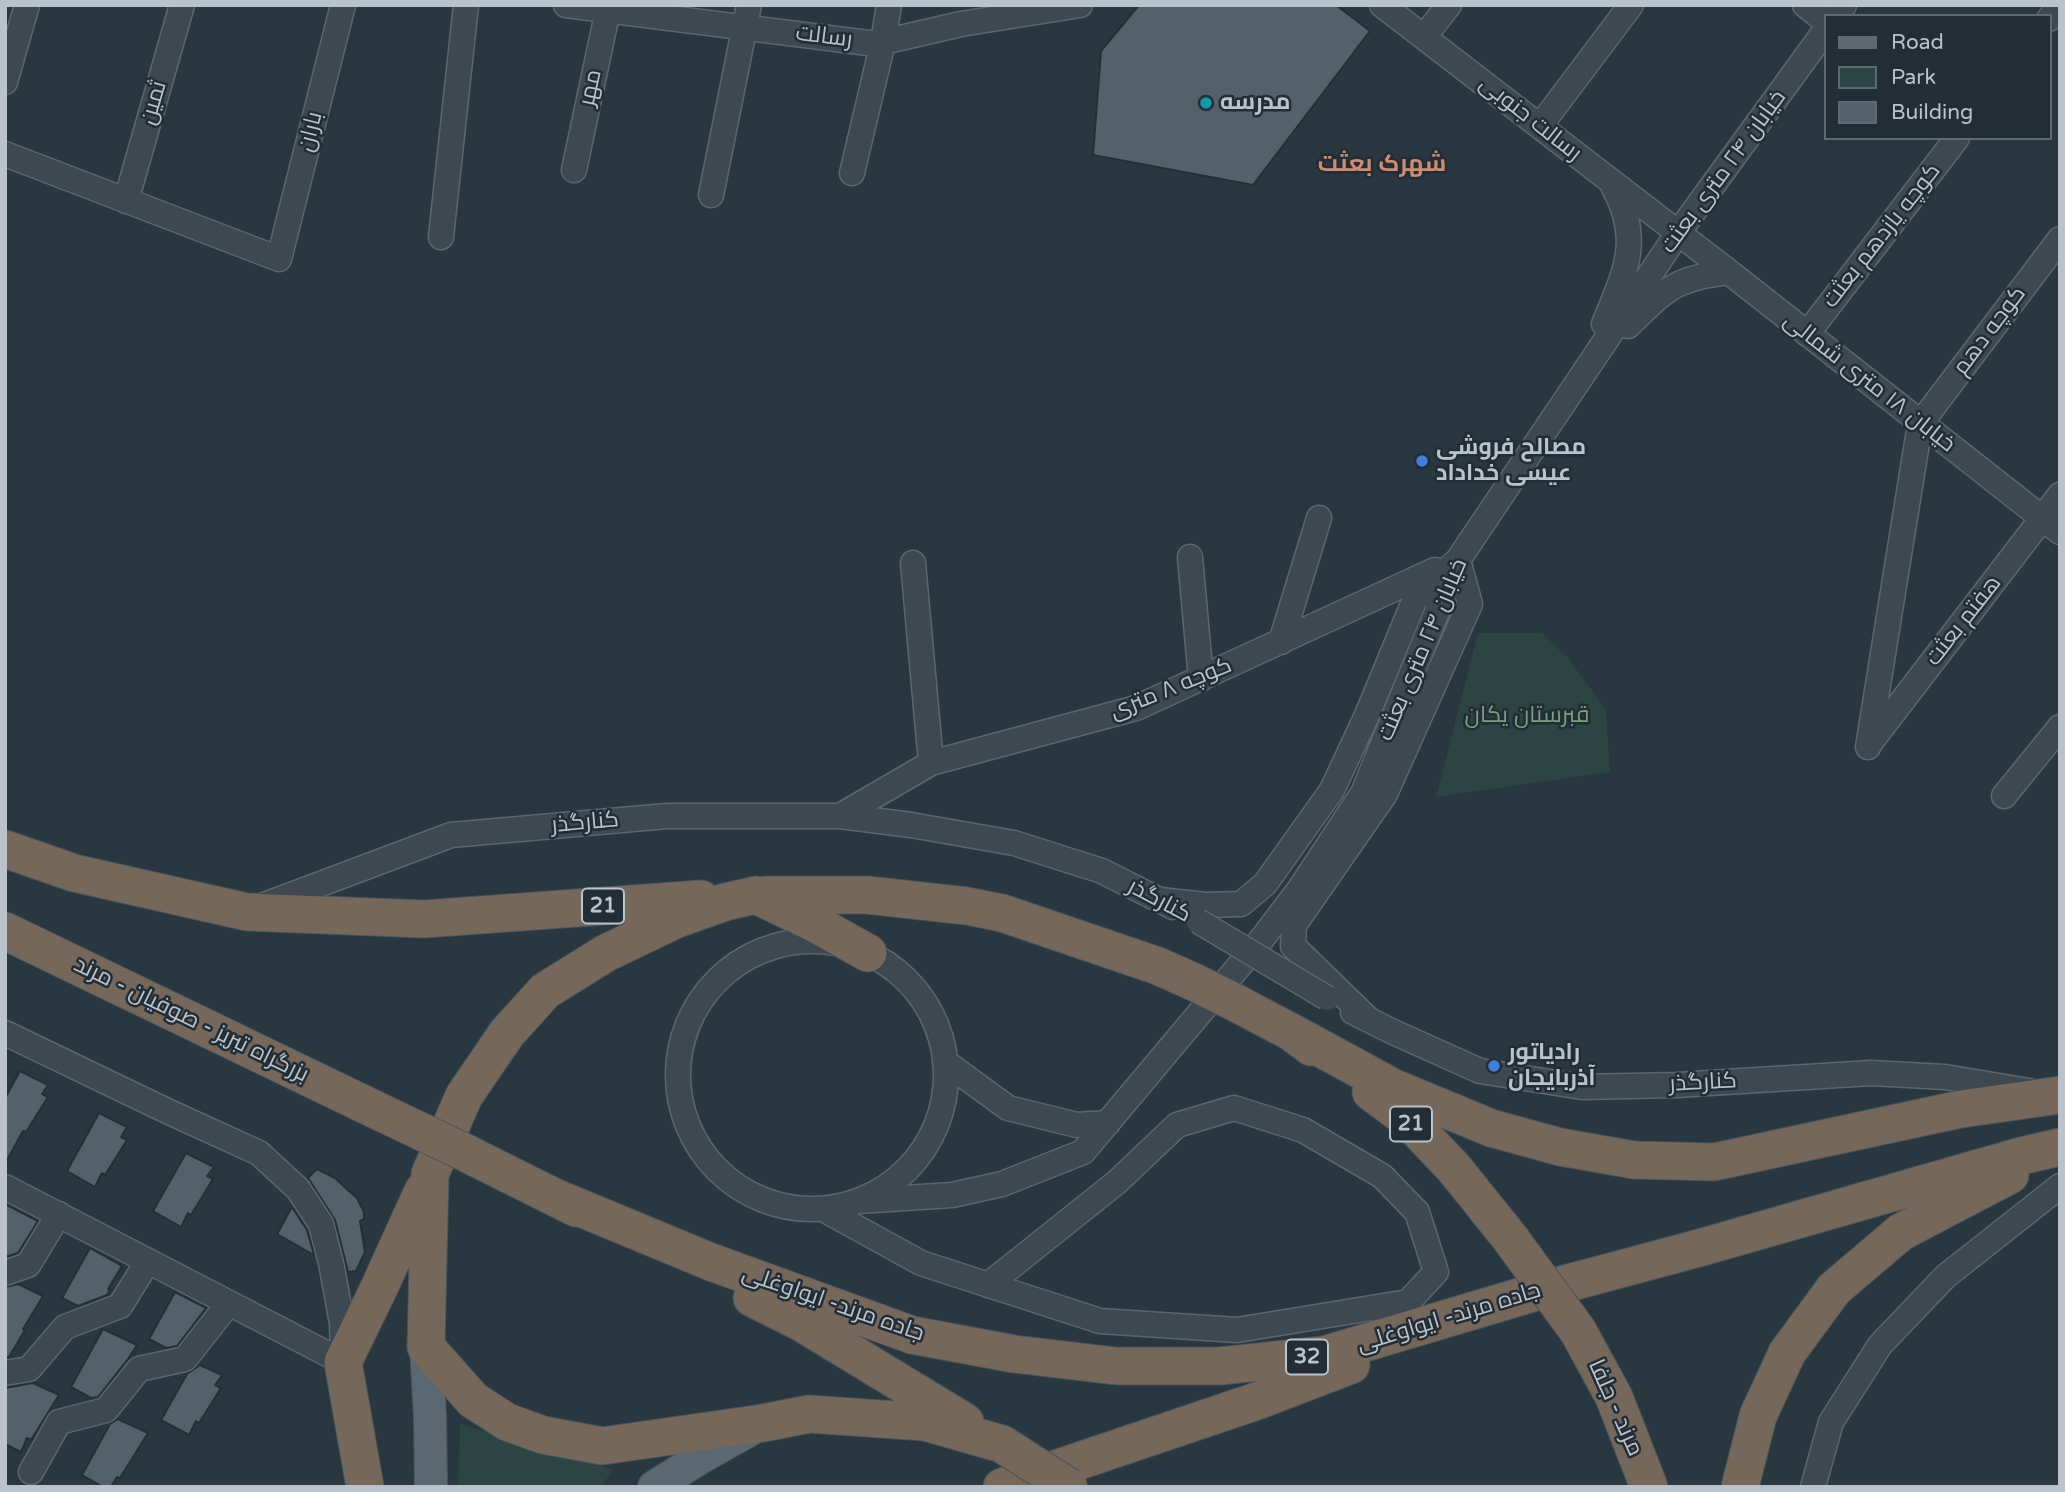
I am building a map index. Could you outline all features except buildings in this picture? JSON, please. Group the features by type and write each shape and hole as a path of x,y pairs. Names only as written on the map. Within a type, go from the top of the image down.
{"highway":[{"name":"21","path":"5,849 74,873 247,912 424,919 757,895 867,895 917,900 1002,913 1158,966 1291,1032"},
{"path":"365,1487 343,1362 379,1288 464,1096 507,1033 545,991 606,953 677,919 725,902 757,895 814,936 868,953"},
{"path":"814,936 917,900"},
{"name":"بزرگراه تبریز - صوفیان - مرند","path":"5,931 554,1197"},
{"path":"1291,1032 1392,1087 1491,1128 1560,1147 1634,1160 1714,1163 1961,1109 2057,1095"},
{"name":"مرند - جلفا","path":"1291,1032 1405,1117 1453,1167 1510,1238 1578,1331 1614,1397 1649,1487"},
{"path":"1740,1487 1758,1416 1787,1353 1835,1289 1901,1232 2060,1148"},
{"name":"جاده مرند- ایواوغلی","path":"554,1197 711,1262 912,1335 1014,1354 1116,1366 1220,1366 1324,1355 1546,1289 2021,1156 2060,1148"},
{"path":"430,1174 426,1347 473,1400 507,1422 543,1435 602,1446 809,1414 925,1422 1002,1444"},
{"path":"554,1197 802,1323 1069,1487"},
{"path":"1002,1487 1257,1401 1546,1289"},
{"path":"1614,1397 1630,1487"}],"main road":[{"path":"426,1347 431,1487"},
{"path":"654,1487 699,1458 763,1423"}],"street":[{"path":"5,82 27,5"},
{"name":"ثمین","path":"126,201 182,5"},
{"name":"باران","path":"126,201 279,259 343,5"},
{"path":"442,237 466,5"},
{"name":"رسالت","path":"566,5 747,17 869,43 961,24 1080,5"},
{"path":"852,173 889,5"},
{"name":"رسالت جنوبی","path":"1382,5 1678,233"},
{"path":"1424,37 1449,5"},
{"path":"1540,126 1632,5"},
{"path":"1805,5 1824,20"},
{"name":"مهر","path":"573,170 609,8"},
{"path":"712,195 747,17"},
{"name":"خیابان ۲۴ متری بعثت","path":"858,1201 952,1195 1002,1184 1083,1152 1108,1123 1284,910 1363,793 1458,560 1678,233 1824,32"},
{"name":"کوچه یازدهم بعثت","path":"1807,334 1956,140"},
{"path":"5,154 126,201"},
{"path":"1592,360 1623,275 1629,243 1628,221 1609,180"},
{"name":"خیابان ۱۸ متری شمالی","path":"1678,233 2051,526"},
{"name":"کوچه دهم","path":"1920,424 2060,239"},
{"path":"1592,360 1672,286 1703,275 1729,272"},
{"name":"هفتم بعثت","path":"1920,424 1868,747 2051,526 2060,495"},
{"path":"1281,642 1319,518"},
{"path":"1190,557 1201,679"},
{"path":"1160,900 1206,905 1241,904 1265,884 1332,790 1367,715 1415,599 1458,560 1470,604 1385,794 1294,925 1293,946 1367,1019"},
{"name":"کوچه ۸ متری","path":"840,816 931,763 1136,708 1458,560"},
{"path":"913,564 931,763"},
{"path":"2004,796 2060,727"},
{"name":"کنارگذر","path":"247,912 452,835 667,816 840,816 1014,843 1102,871 1198,921 1327,999 1480,1071 1582,1087 1678,1085 1871,1073 1945,1077 2057,1095"},
{"path":"814,936 765,949 734,965 708,989 690,1019 679,1053 678,1088 685,1122 701,1153 725,1179 755,1198 788,1208 823,1209 858,1201 889,1185 915,1161 933,1131 944,1097 945,1062 937,1028 921,997 898,971 868,953"},
{"path":"5,1032 259,1153 298,1189 321,1224 342,1323 343,1362 5,1187"},
{"path":"945,1062 1008,1108 1077,1125 1108,1123"},
{"path":"823,1209 921,1263 988,1285 1100,1321 1237,1330 1408,1302 1436,1272 1417,1212 1382,1176 1303,1130 1234,1108 1177,1125 1117,1182 988,1285"},
{"path":"1813,1487 1830,1422 1880,1345 1946,1276 2060,1185"},
{"path":"5,1273 28,1265 59,1214"},
{"path":"5,1373 29,1369 65,1327 120,1306 148,1261"},
{"path":"31,1472 59,1422 106,1410 139,1369 185,1359 229,1303"}],"green space":[{"name":"قبرستان یکان","path":"1478,633 1542,633 1569,659 1606,710 1610,772 1436,797"},
{"path":"460,1424 613,1470 601,1487 458,1487"}],"place":[{"name":"مدرسه","path":"1206,103"},
{"name":"مصالح فروشی عیسی خداداد","path":"1422,461"},
{"name":"رادیاتور آذربایجان","path":"1494,1066"}],"district":[{"name":"شهرک بعثت","path":"1382,165"}]}
